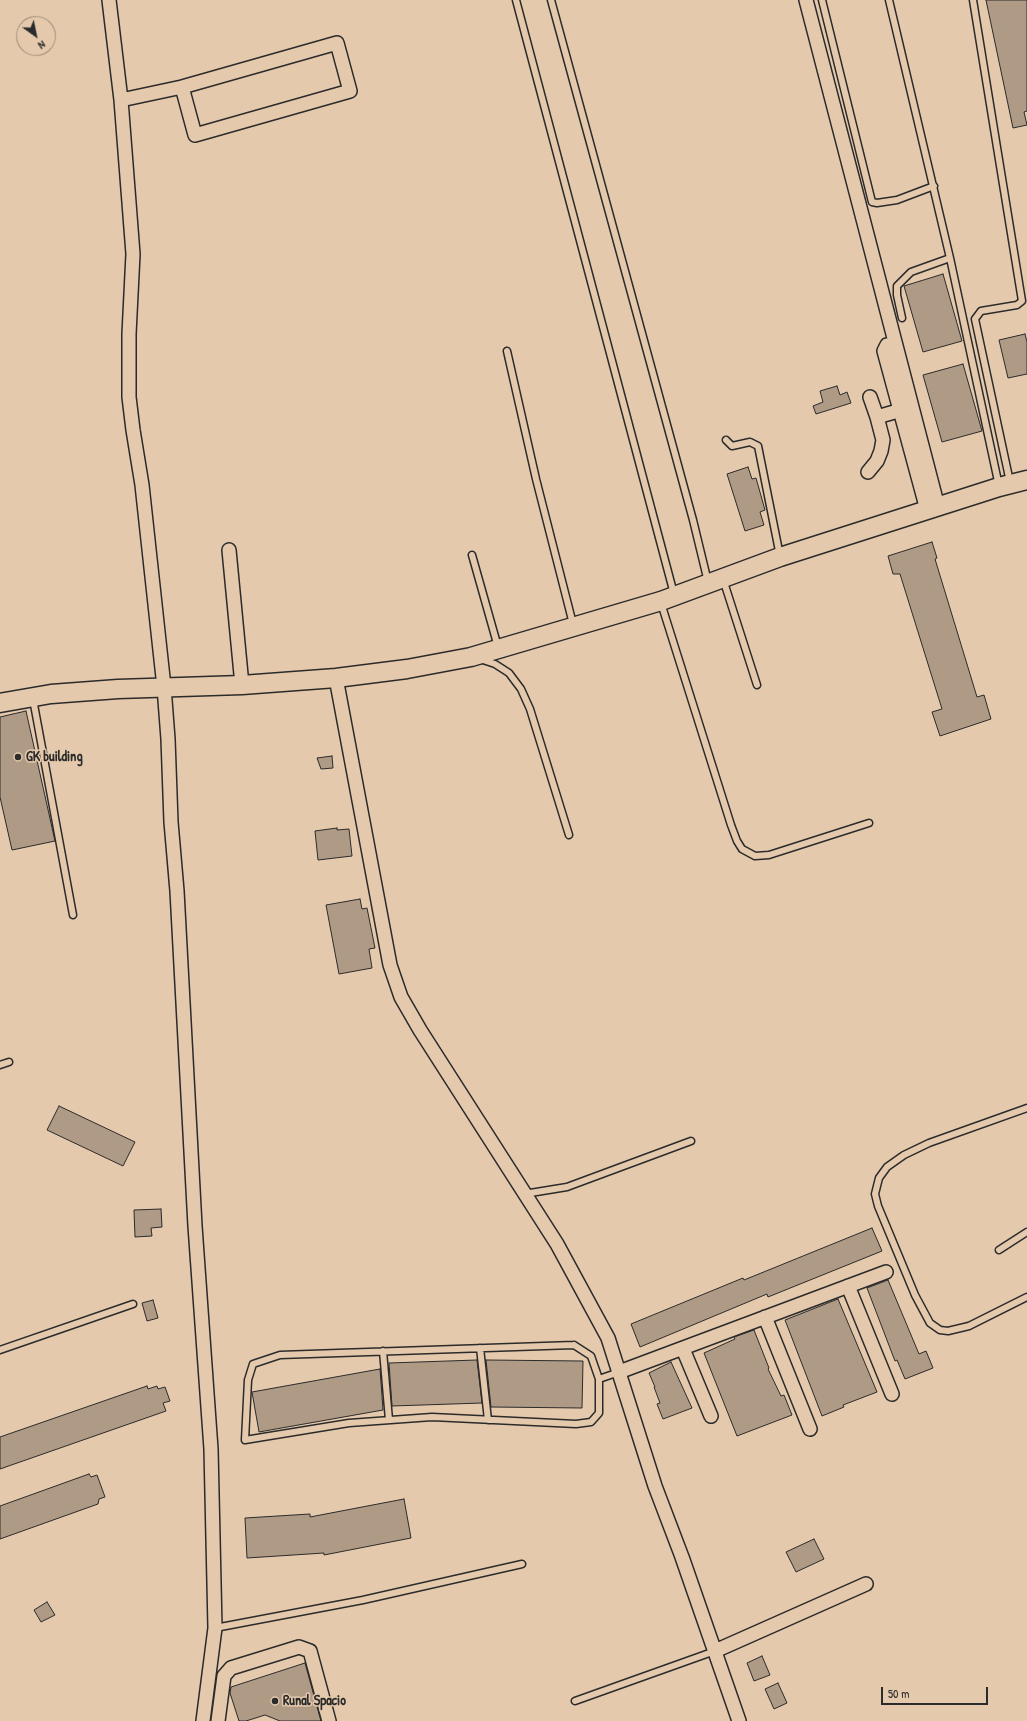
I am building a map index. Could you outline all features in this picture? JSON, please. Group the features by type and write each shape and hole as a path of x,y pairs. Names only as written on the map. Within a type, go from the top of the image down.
{"main road":[{"path":"0,703 33,697 118,688 242,685 336,678 407,669 471,657 574,628 668,598 780,557 1012,484"}],"street":[{"path":"110,0 122,100 133,254 129,334 129,397 142,485 164,687 195,1226 211,1449 215,1628 202,1721"},
{"path":"806,0 895,344 887,345 884,351 906,408 932,509"},
{"path":"122,100 182,87 337,43 350,91 196,136 182,87"},
{"path":"868,472 877,461 882,451 883,440 870,397"},
{"path":"877,417 906,408"},
{"path":"229,550 242,685"},
{"path":"336,678 390,965 402,997 420,1030 557,1244 608,1338 655,1486 739,1721"},
{"path":"620,1372 886,1272"},
{"path":"848,1286 892,1394"},
{"path":"765,1317 810,1428"},
{"path":"683,1349 711,1416"},
{"path":"715,1651 866,1584"},
{"path":"218,1721 224,1676 231,1668 299,1647 310,1651 329,1721"}],"lane":[{"path":"516,0 668,598 726,812 737,841 742,849 755,856 769,855 869,823"},
{"path":"551,0 689,505 716,581 757,685"},
{"path":"822,0 872,202 876,203 897,200 934,186"},
{"path":"889,0 950,258 1012,484"},
{"path":"973,0 1022,301 1017,304 981,311 975,319 1012,484"},
{"path":"902,318 897,286 911,272 950,258"},
{"path":"507,351 538,487 574,628"},
{"path":"726,440 732,446 750,442 758,446 780,557"},
{"path":"472,555 498,649"},
{"path":"471,657 495,664 509,673 521,689 530,709 569,835"},
{"path":"33,697 73,915"},
{"path":"0,1065 9,1062"},
{"path":"1027,1108 929,1143 904,1155 887,1167 879,1178 875,1194 878,1206 918,1300 930,1323 940,1330 948,1331 969,1326 1027,1297"},
{"path":"524,1194 567,1187 691,1141"},
{"path":"998,1250 1027,1232"},
{"path":"0,1350 133,1304"},
{"path":"574,1345 591,1356 599,1379 599,1413 591,1422 576,1424 432,1417 349,1423 245,1440 248,1380 253,1364 280,1355 383,1351 574,1345"},
{"path":"480,1348 488,1420"},
{"path":"383,1351 389,1420"},
{"path":"599,1379 620,1372"},
{"path":"215,1628 363,1600 522,1564"},
{"path":"575,1701 715,1651"}],"building":[{"path":"986,0 1027,0 1027,111 1024,112 1027,125 1013,128"},
{"path":"943,274 962,341 923,352 904,286"},
{"path":"1025,334 1027,342 1027,374 1008,378 999,340"},
{"path":"963,364 982,431 942,442 923,375"},
{"path":"837,386 840,395 847,392 851,403 816,414 813,406 823,402 820,391"},
{"path":"748,467 752,479 756,478 765,510 760,512 764,525 745,531 727,474"},
{"path":"932,542 937,558 935,559 977,697 984,695 991,719 940,736 932,712 942,709 900,574 893,574 888,556"},
{"name":"GK building","path":"26,711 55,841 12,850 0,797 0,717"},
{"path":"332,756 333,768 321,769 317,758"},
{"path":"337,828 337,830 349,829 352,856 318,860 315,831"},
{"path":"360,899 362,909 367,908 375,948 369,949 372,968 339,974 326,905"},
{"path":"59,1106 135,1142 123,1166 47,1130"},
{"path":"161,1209 162,1227 151,1228 152,1236 135,1237 134,1210"},
{"path":"872,1228 882,1251 768,1297 767,1294 640,1347 631,1324 743,1278 744,1280"},
{"path":"888,1280 919,1354 926,1351 933,1368 905,1379 897,1360 895,1361 867,1288"},
{"path":"838,1299 877,1392 843,1405 844,1407 822,1416 785,1320"},
{"path":"153,1300 158,1318 147,1321 142,1303"},
{"path":"754,1330 769,1368 768,1369 781,1396 784,1395 792,1415 737,1436 704,1353 735,1339 734,1337"},
{"path":"477,1360 482,1403 392,1406 389,1363"},
{"path":"486,1360 583,1361 582,1408 491,1407"},
{"path":"671,1362 692,1408 663,1419 657,1404 660,1403 649,1373"},
{"path":"380,1369 383,1410 259,1432 252,1392"},
{"path":"147,1386 148,1389 157,1386 158,1389 165,1387 170,1401 163,1403 166,1411 0,1469 0,1437"},
{"path":"89,1474 91,1477 97,1475 105,1497 99,1499 98,1504 0,1539 0,1506"},
{"path":"404,1499 411,1538 324,1555 324,1553 247,1558 245,1518 310,1514 310,1517"},
{"path":"814,1539 824,1559 796,1572 786,1552"},
{"path":"47,1602 55,1615 41,1622 34,1610"},
{"path":"762,1656 770,1675 754,1681 747,1663"},
{"name":"Runal Spacio","path":"305,1663 321,1721 280,1721 265,1715 246,1721 239,1721 230,1693 231,1687"},
{"path":"778,1683 787,1703 774,1709 765,1689"}],"place":[{"name":"GK building","path":"18,757"},
{"name":"Runal Spacio","path":"275,1701"}]}
